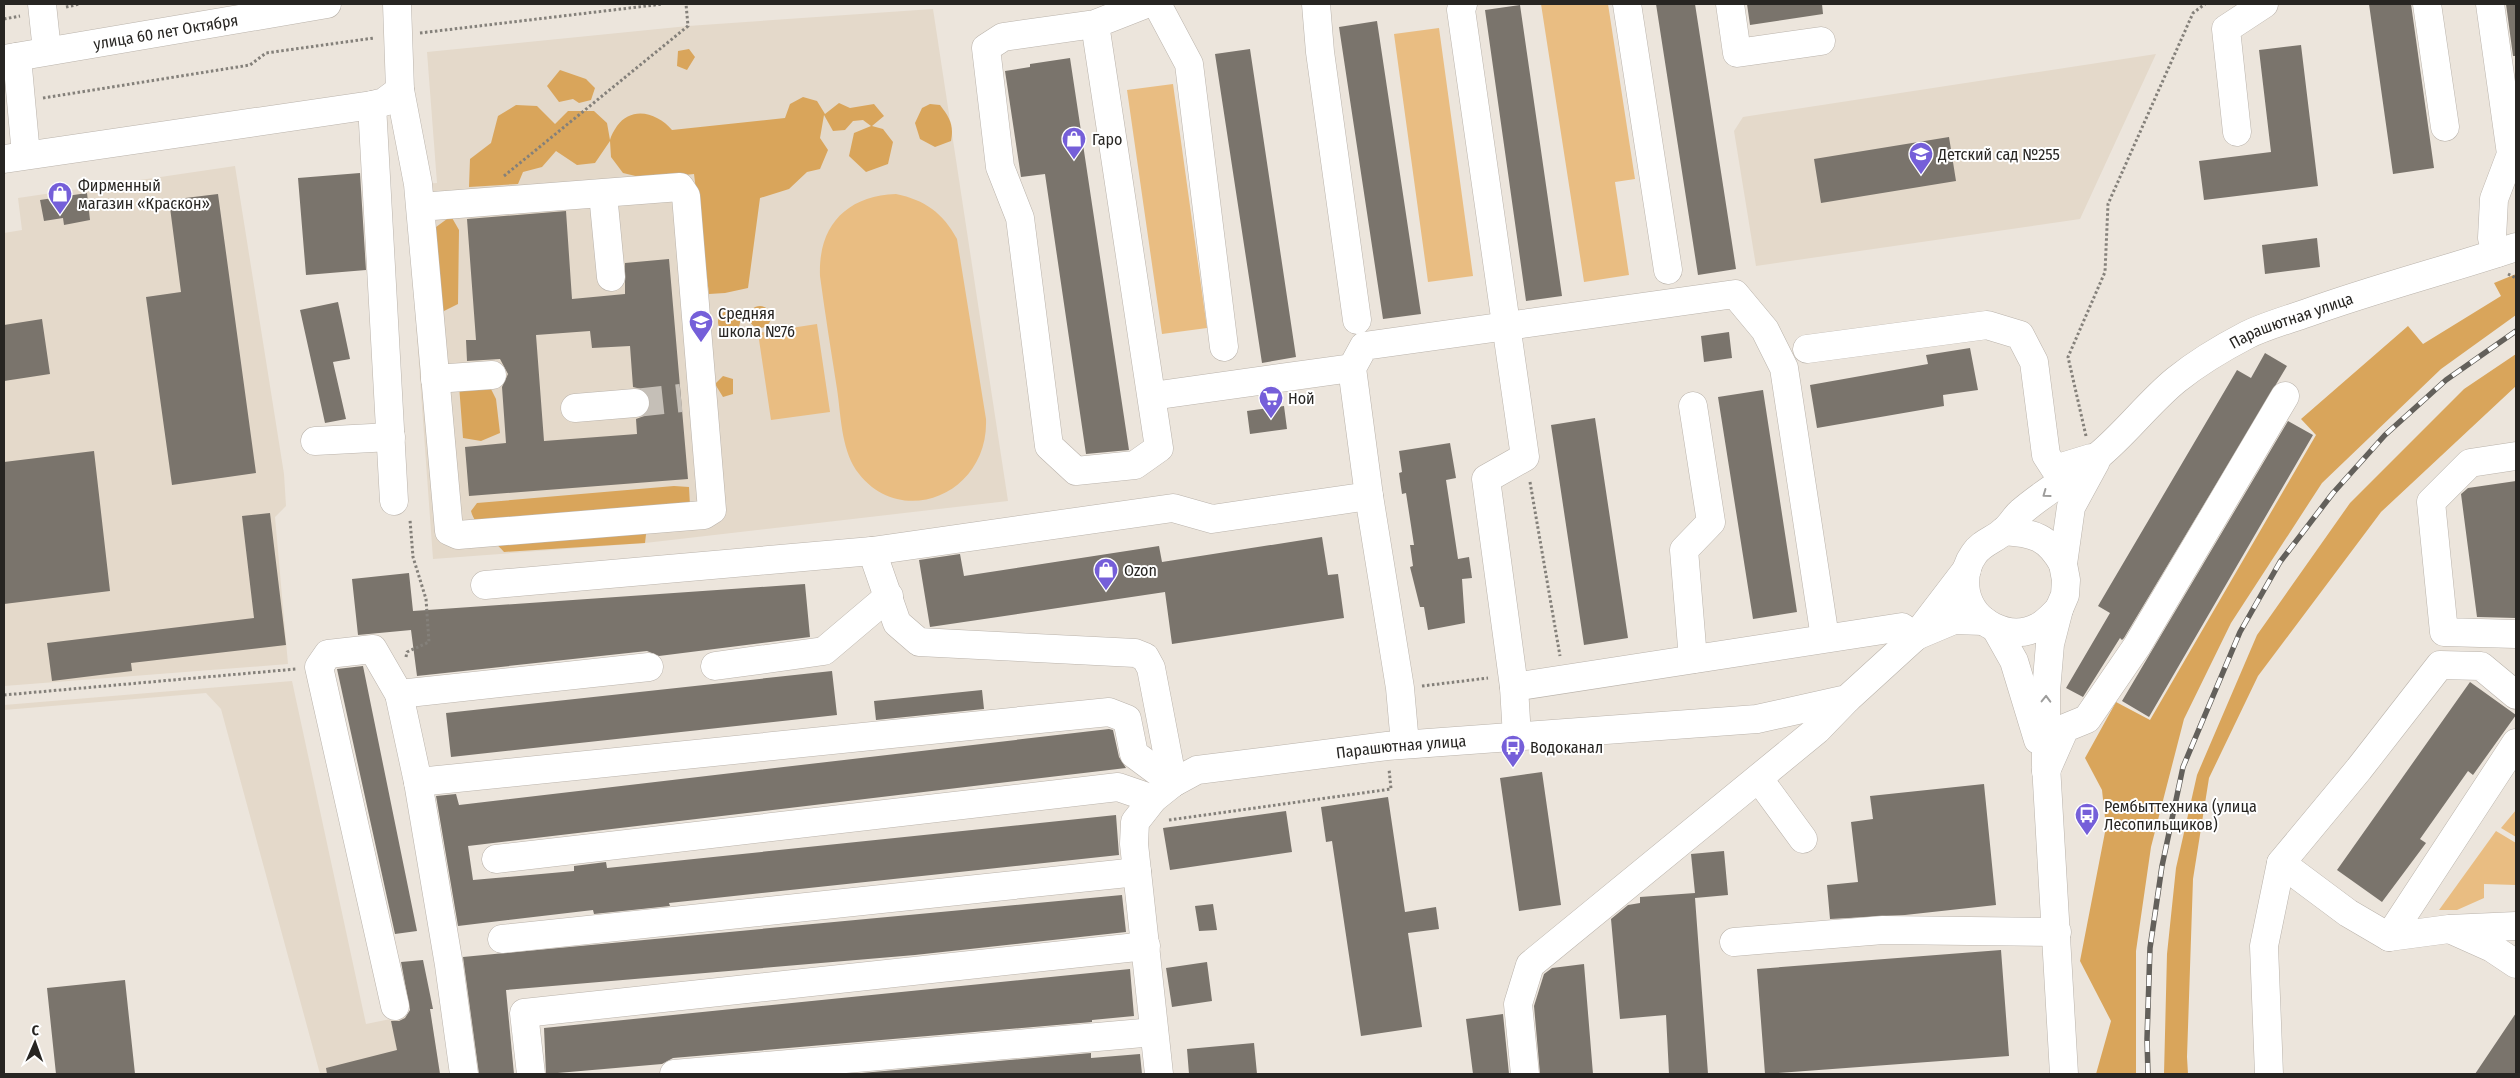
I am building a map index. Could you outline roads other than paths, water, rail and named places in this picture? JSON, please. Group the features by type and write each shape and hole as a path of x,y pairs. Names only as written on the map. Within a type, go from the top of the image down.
{"main road":[{"path":"42,4 47,52"},
{"name":"улица 60 лет Октября","path":"10,58 327,4"},
{"path":"397,4 400,90 418,184 420,207 435,379 449,531 458,535 704,515 712,510 691,398 686,196 680,186 603,194 420,207"},
{"path":"1095,24 1159,448 1135,465 1076,471 1049,446 1020,218 1000,167 986,48 1003,37 1095,24 1146,4"},
{"path":"1157,4 1189,64 1224,347"},
{"path":"1316,4 1320,52 1357,320"},
{"path":"1463,4 1461,10 1526,457 1486,479 1513,681 1517,738"},
{"path":"1627,4 1668,270"},
{"path":"1730,4 1737,54 1821,42"},
{"path":"2237,132 2226,28 2264,4"},
{"path":"2427,4 2445,127"},
{"path":"2490,4 2507,63 2511,154 2494,199 2492,238 2508,259"},
{"path":"10,58 22,102 15,157 372,105 384,102 400,90"},
{"path":"372,105 391,437 402,510"},
{"path":"603,194 611,277"},
{"name":"Парашютная улица","path":"2094,449 2175,381 2217,352 2248,334 2368,291 2508,259"},
{"path":"1396,753 1400,688 1352,368 1364,346 1735,294 1765,330 1784,368 1825,638"},
{"path":"1807,349 1986,325 2020,334 2034,362 2046,455 2055,469 2094,449"},
{"path":"1152,396 1352,368"},
{"path":"435,379 492,375"},
{"path":"2046,768 2065,728 2087,719 2137,646 2285,396"},
{"path":"575,408 635,403"},
{"path":"1693,406 1711,522 1684,550 1693,659"},
{"path":"315,441 391,437"},
{"path":"1525,1074 1518,1004 1530,965 1817,730 1847,699 1914,637 1967,569 1973,555 1983,544 2004,531 2019,513 2094,449"},
{"path":"2064,1074 2046,768 2046,691 2050,644 2059,609 2065,595 2066,580 2063,564 2071,507 2094,449"},
{"path":"2516,456 2470,462 2431,502 2444,632 2516,634"},
{"path":"485,585 872,551 1173,508 1212,519 1370,496"},
{"path":"2004,531 2027,532 2042,539 2055,550 2063,564"},
{"path":"872,551 897,623 919,642 1135,653 1145,658 1152,668 1163,791"},
{"path":"1967,569 1965,584 1968,598 1974,611 1990,625 2014,662 2046,768"},
{"path":"715,666 824,650 889,596"},
{"path":"1914,637 1954,620 1990,625 2010,632 2024,632 2038,628 2059,609"},
{"path":"1513,681 1693,659 1902,627 1914,637"},
{"path":"395,1006 319,667 328,654 373,649 399,694 418,782 449,964 464,1074"},
{"path":"2269,1074 2264,946 2281,863 2359,769 2440,665 2481,666 2516,695"},
{"path":"399,694 649,667"},
{"name":"Парашютная улица","path":"1159,1074 1137,872 1135,822 1163,791 1197,770 1285,757 1396,753 1517,738 1757,719 1847,699"},
{"path":"418,782 1109,712 1126,719 1134,754 1163,791"},
{"path":"2389,937 2516,743"},
{"path":"1758,779 1803,839"},
{"path":"496,859 1118,787 1163,791"},
{"path":"2281,863 2348,913 2389,937 2449,929 2516,926"},
{"path":"502,939 1137,872"},
{"path":"2449,929 2492,948 2516,964"},
{"path":"1734,942 1883,930 2057,932"},
{"path":"531,1074 524,1013 1146,946"},
{"path":"674,1074 1154,1032"}],"tunnel":[{"path":"635,403 681,398"}],"railway":[{"path":"2148,1074 2147,1039 2150,948 2162,866 2183,767 2240,632 2280,562 2333,493 2385,435 2446,380 2516,331"}],"place":[{"name":"Гаро","path":"1074,160"},
{"name":"Детский сад №255","path":"1921,175"},
{"name":"Фирменный магазин «Краскон»","path":"60,215"},
{"name":"Средняя школа №76","path":"701,343"},
{"name":"Ной","path":"1271,419"},
{"name":"Ozon","path":"1106,591"},
{"name":"Водоканал","path":"1513,768"},
{"name":"Рембыттехника (улица Лесопильщиков)","path":"2087,836"}]}
